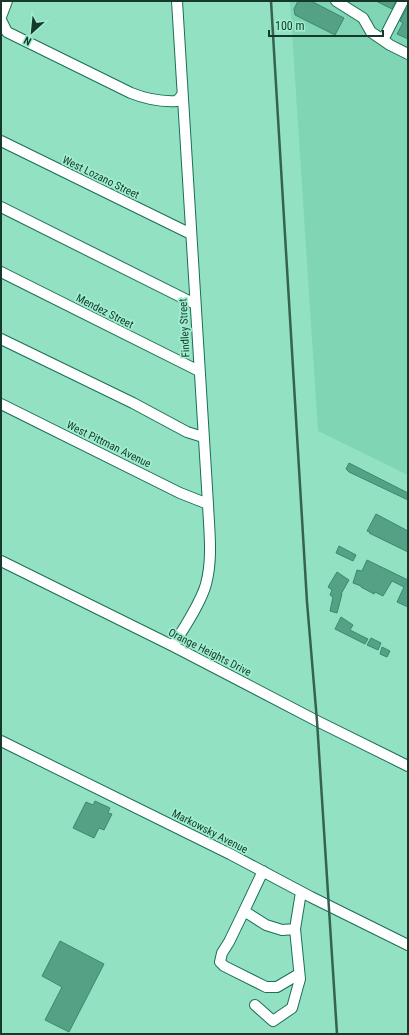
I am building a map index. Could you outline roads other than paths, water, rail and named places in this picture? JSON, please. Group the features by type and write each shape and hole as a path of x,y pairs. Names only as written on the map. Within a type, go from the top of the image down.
{"street":[{"path":"7,1 1,18 7,32 142,98 162,102 177,101 182,95"},
{"name":"Findley Street","path":"173,646 195,608 206,584 210,555 177,1"},
{"path":"336,1 363,18 371,32 408,54"},
{"path":"383,40 403,1"},
{"name":"West Lozano Street","path":"1,141 191,234"},
{"path":"1,207 195,304"},
{"name":"Mendez Street","path":"1,272 199,371"},
{"path":"1,339 133,403 187,432 204,437"},
{"name":"West Pittman Avenue","path":"1,404 180,493 208,504"},
{"name":"Orange Heights Drive","path":"1,560 408,766"},
{"name":"Markowsky Avenue","path":"1,741 408,945"},
{"path":"263,871 229,942 222,953 220,962 224,966 266,987 277,988 299,974"},
{"path":"255,1005 273,1021 292,1008 300,979 295,929 301,892"},
{"path":"244,911 266,925 282,930 295,929"}],"railway":[{"path":"271,1 307,602 317,721 337,1034"}]}
